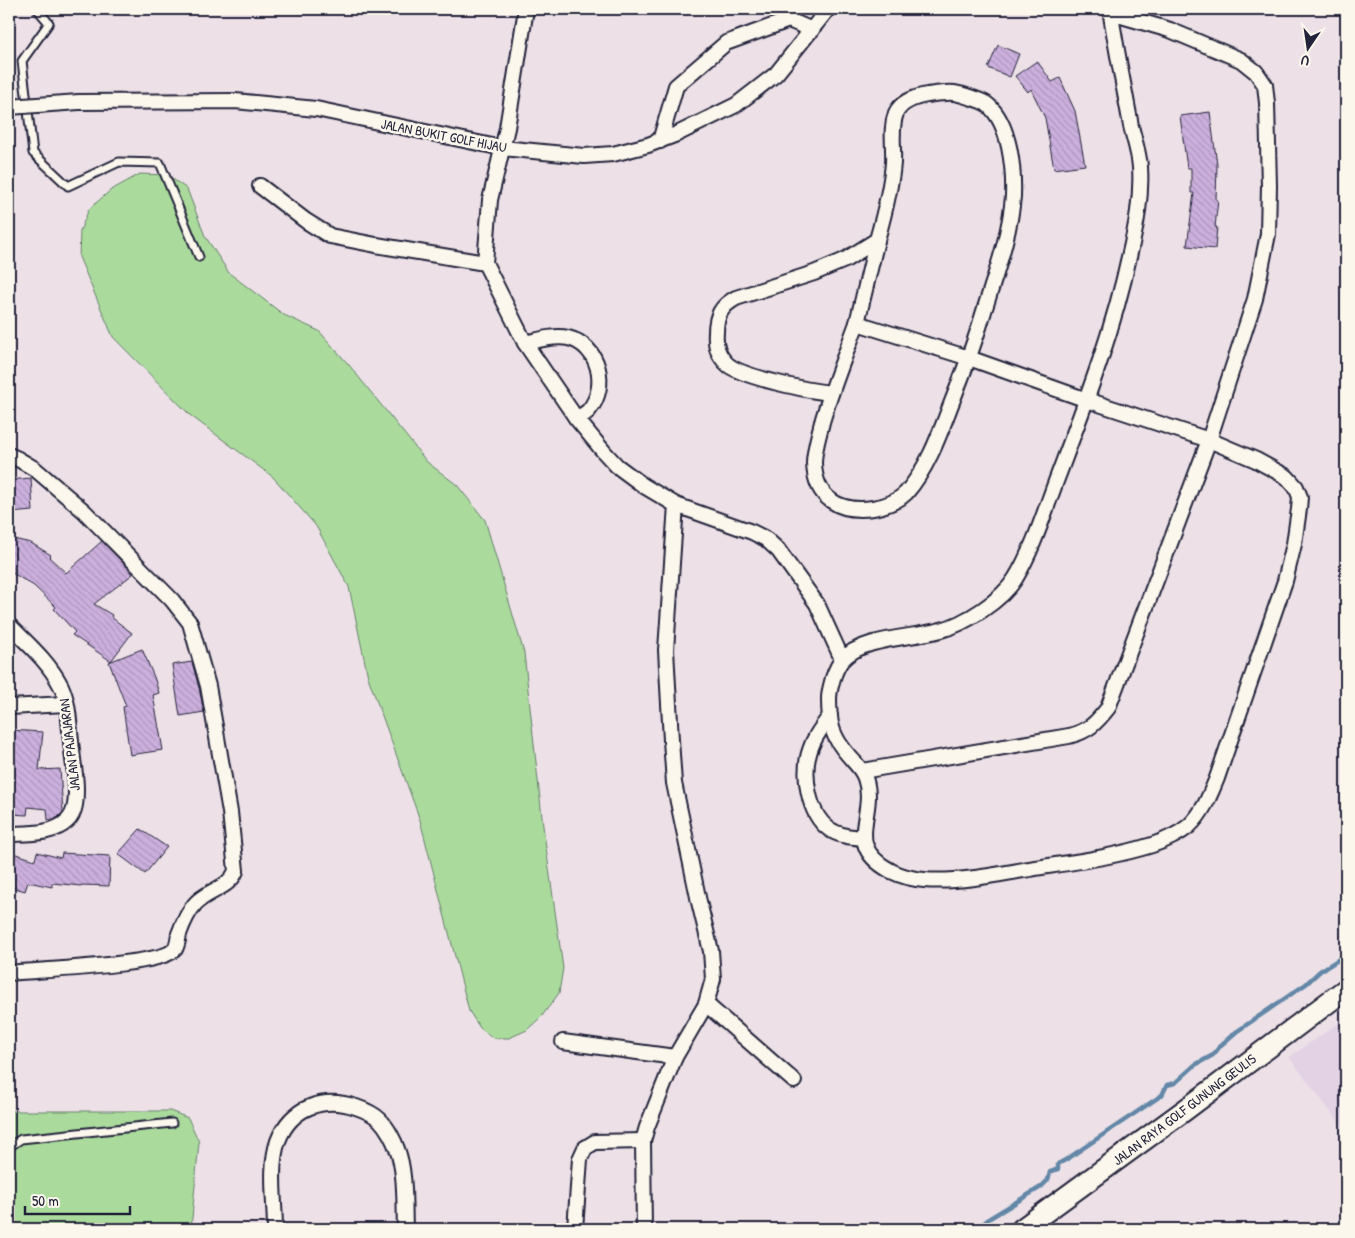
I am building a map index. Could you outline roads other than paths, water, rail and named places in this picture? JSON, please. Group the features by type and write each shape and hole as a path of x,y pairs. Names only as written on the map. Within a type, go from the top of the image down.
{"main road":[{"name":"JALAN RAYA GOLF GUNUNG GEULIS","path":"1022,1229 1346,989"}],"street":[{"path":"526,9 520,53 490,200 485,262 525,343 576,418 617,466 644,486 676,505 752,532 766,539 778,550 817,604 842,660"},
{"name":"JALAN BUKIT GOLF HIJAU","path":"9,107 79,102 235,101 316,109 502,148 556,154 612,154 660,141 736,105 776,74 828,9"},
{"path":"857,323 969,358 1087,400 1209,440 1256,460 1287,477 1296,487 1300,497 1294,544 1284,581 1217,778 1208,799 1188,827 1154,844 1088,859 1009,873 944,880 924,880 906,877 889,870 867,850 863,838 867,782 862,771 840,746 832,730 829,693 835,672 842,660 856,649 874,643 942,630 957,624 992,602 1013,583 1040,522 1087,400 1123,284 1139,206 1140,164 1111,11 1170,30 1241,60 1256,72 1265,85 1269,141 1268,234 1255,299 1209,440 1108,708 1095,724 1080,733 1069,736 862,771"},
{"path":"660,141 676,86 726,42 789,20 812,30"},
{"path":"953,92 987,104 1002,126 1008,143 1013,178 1013,198 999,264 969,358 939,437 921,471 905,494 884,506 858,510 838,505 824,495 817,483 814,462 818,436 831,393 857,323 886,207 893,165 893,127 897,110 908,100 925,95 953,92"},
{"path":"260,186 306,221 330,236 485,262"},
{"path":"831,393 817,392 772,381 728,365 715,344 716,323 720,311 726,303 736,298 814,273 845,260 877,240"},
{"path":"525,343 547,338 566,337 579,341 589,349 598,367 599,385 594,402 588,412 576,418"},
{"path":"9,455 35,469 84,511 172,600 190,623 208,686 230,812 236,871 233,878 216,890 204,895 195,904 186,917 175,948 170,953 142,961 9,973"},
{"path":"644,1229 643,1141 675,1057 706,1004 713,979 711,951 674,783 666,650 676,505"},
{"name":"JALAN PAJAJARAN","path":"9,626 39,654 61,687 66,704 76,786 74,812 59,827 45,831 9,834"},
{"path":"9,707 66,704"},
{"path":"830,716 816,736 810,749 806,780 811,801 819,817 828,828 842,835 863,838"},
{"path":"706,1004 794,1081"},
{"path":"562,1042 675,1057"},
{"path":"276,1229 274,1170 281,1136 292,1118 301,1112 314,1105 340,1102 368,1112 380,1120 397,1149 401,1169 405,1229"},
{"path":"576,1229 580,1159 585,1148 595,1142 643,1141"}],"lane":[{"path":"37,9 49,23 22,61 34,152 68,186 119,162 160,163 199,257"},
{"path":"9,1147 21,1139 172,1123"}],"waterway":[{"path":"977,1229 990,1218 1041,1187 1048,1180 1050,1172 1058,1169 1058,1164 1162,1095 1167,1085 1175,1083 1195,1065 1213,1055 1236,1032 1306,984 1320,971 1346,955"}]}
